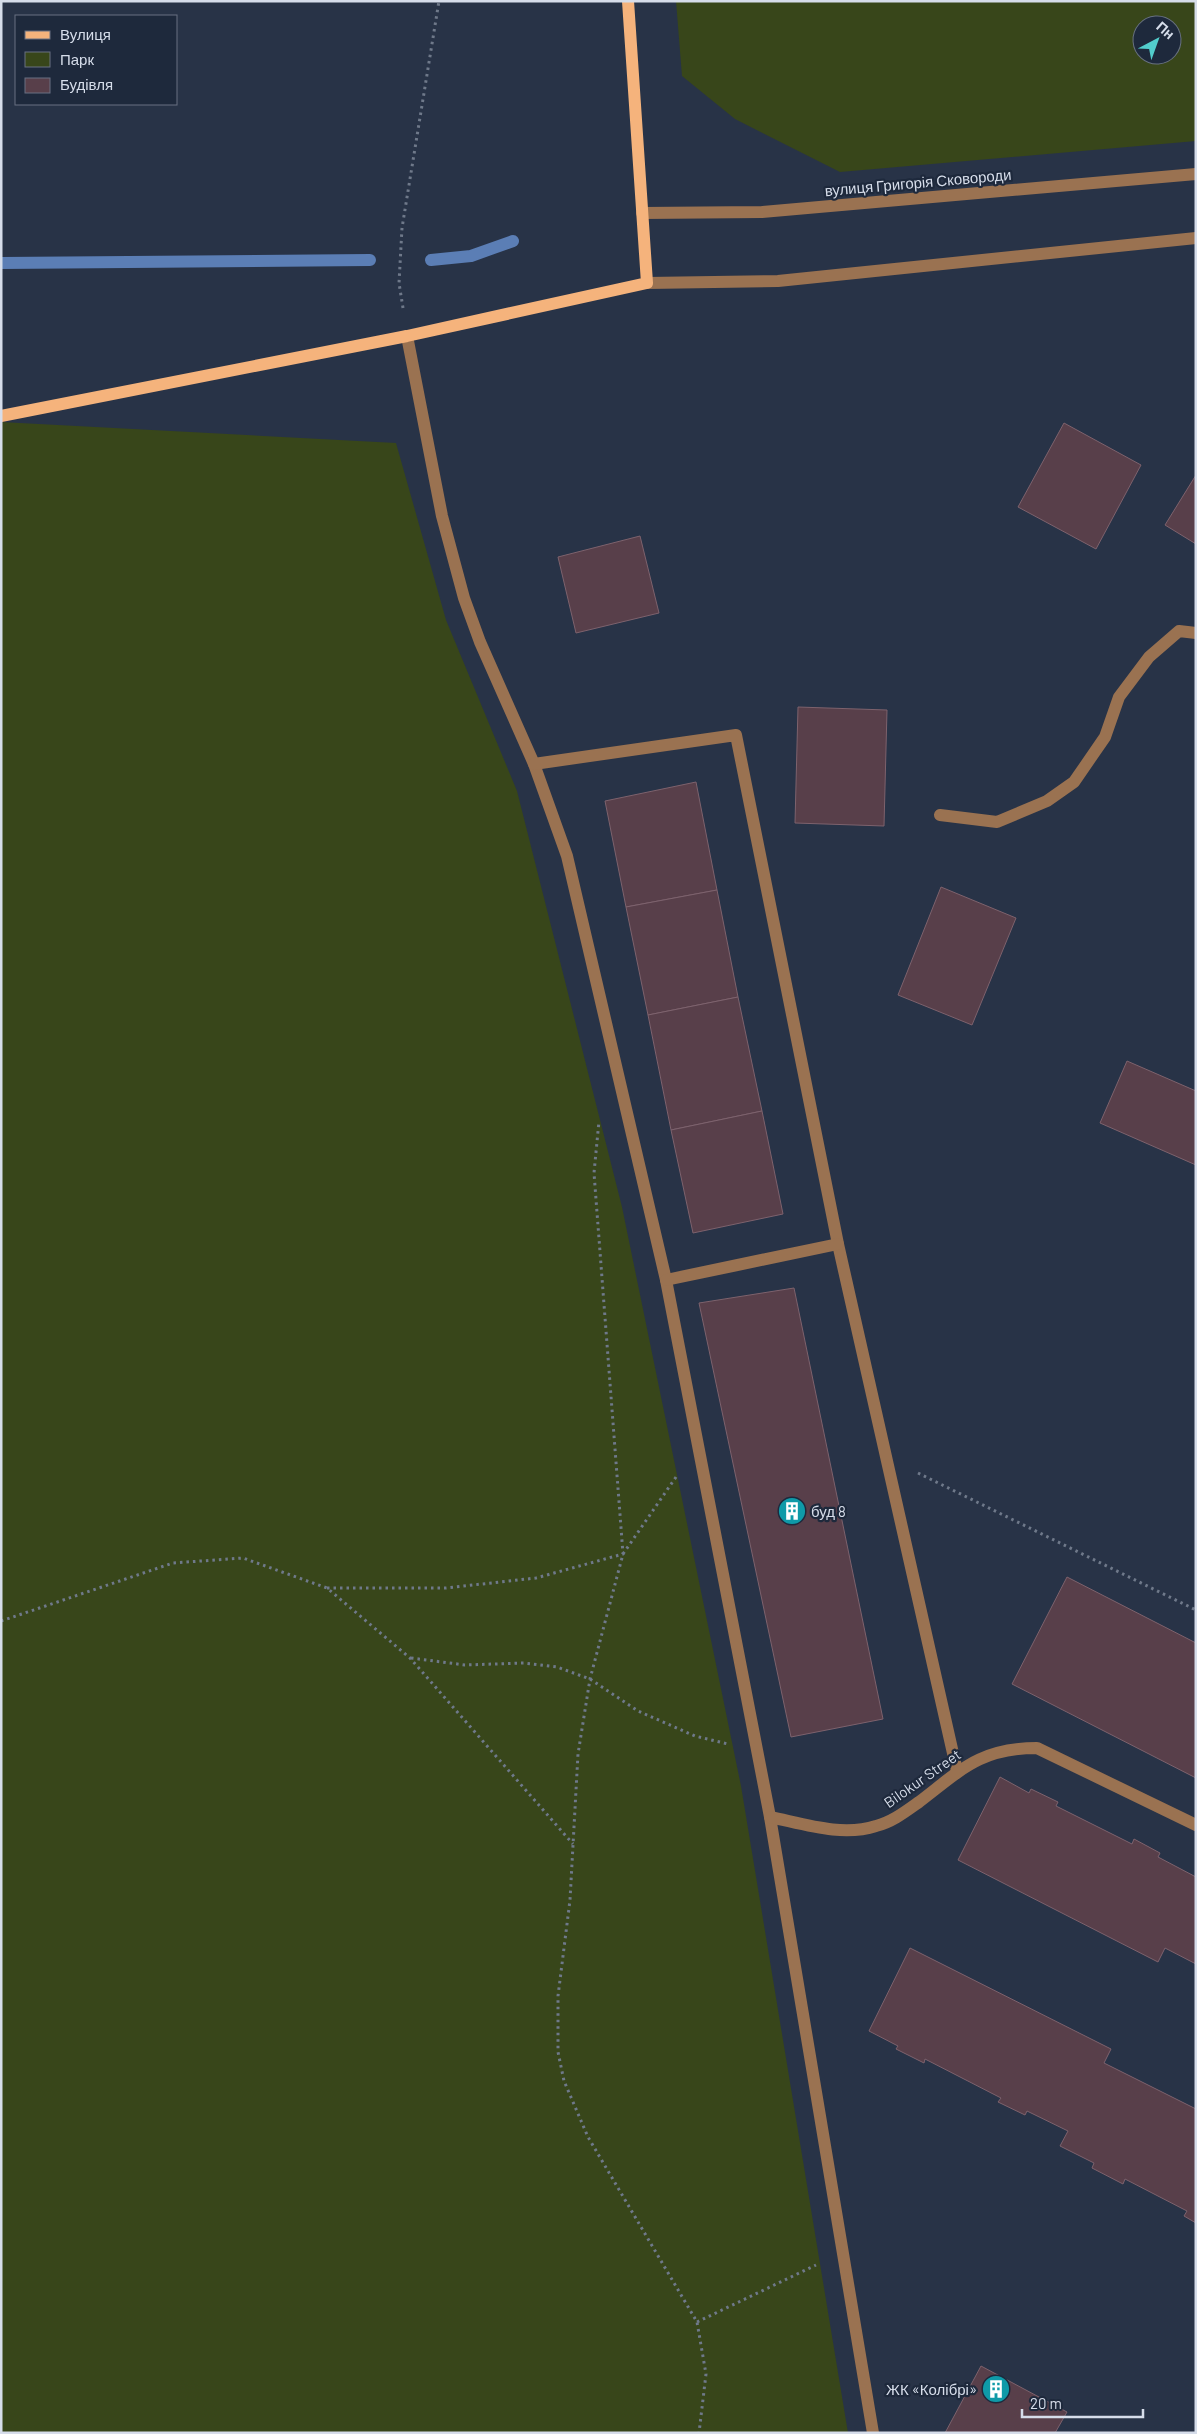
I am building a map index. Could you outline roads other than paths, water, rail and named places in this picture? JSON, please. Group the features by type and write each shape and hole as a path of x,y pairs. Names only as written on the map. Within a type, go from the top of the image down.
{"main road":[{"path":"1,416 406,336 647,283 628,1"}],"street":[{"name":"вулиця Григорія Сковороди","path":"642,213 762,212 1196,174"},
{"path":"647,283 778,281 1196,238"},
{"path":"406,336 442,516 464,598 480,642 534,764 567,856 666,1280 770,1817 873,2433"},
{"path":"940,815 997,822 1047,801 1074,782 1105,737 1119,697 1149,657 1179,631 1196,633"},
{"path":"534,764 736,735 838,1244 957,1771"},
{"path":"666,1280 838,1244"},
{"name":"Bilokur Street","path":"770,1817 837,1830 876,1827 893,1820 909,1809 957,1771 994,1752 1015,1748 1037,1748 1196,1825"}],"waterway":[{"path":"431,260 471,256 513,241"},
{"path":"1,263 370,260"}],"place":[{"name":"буд 8","path":"792,1511"},
{"name":"ЖК «Колібрі»","path":"996,2389"}]}
